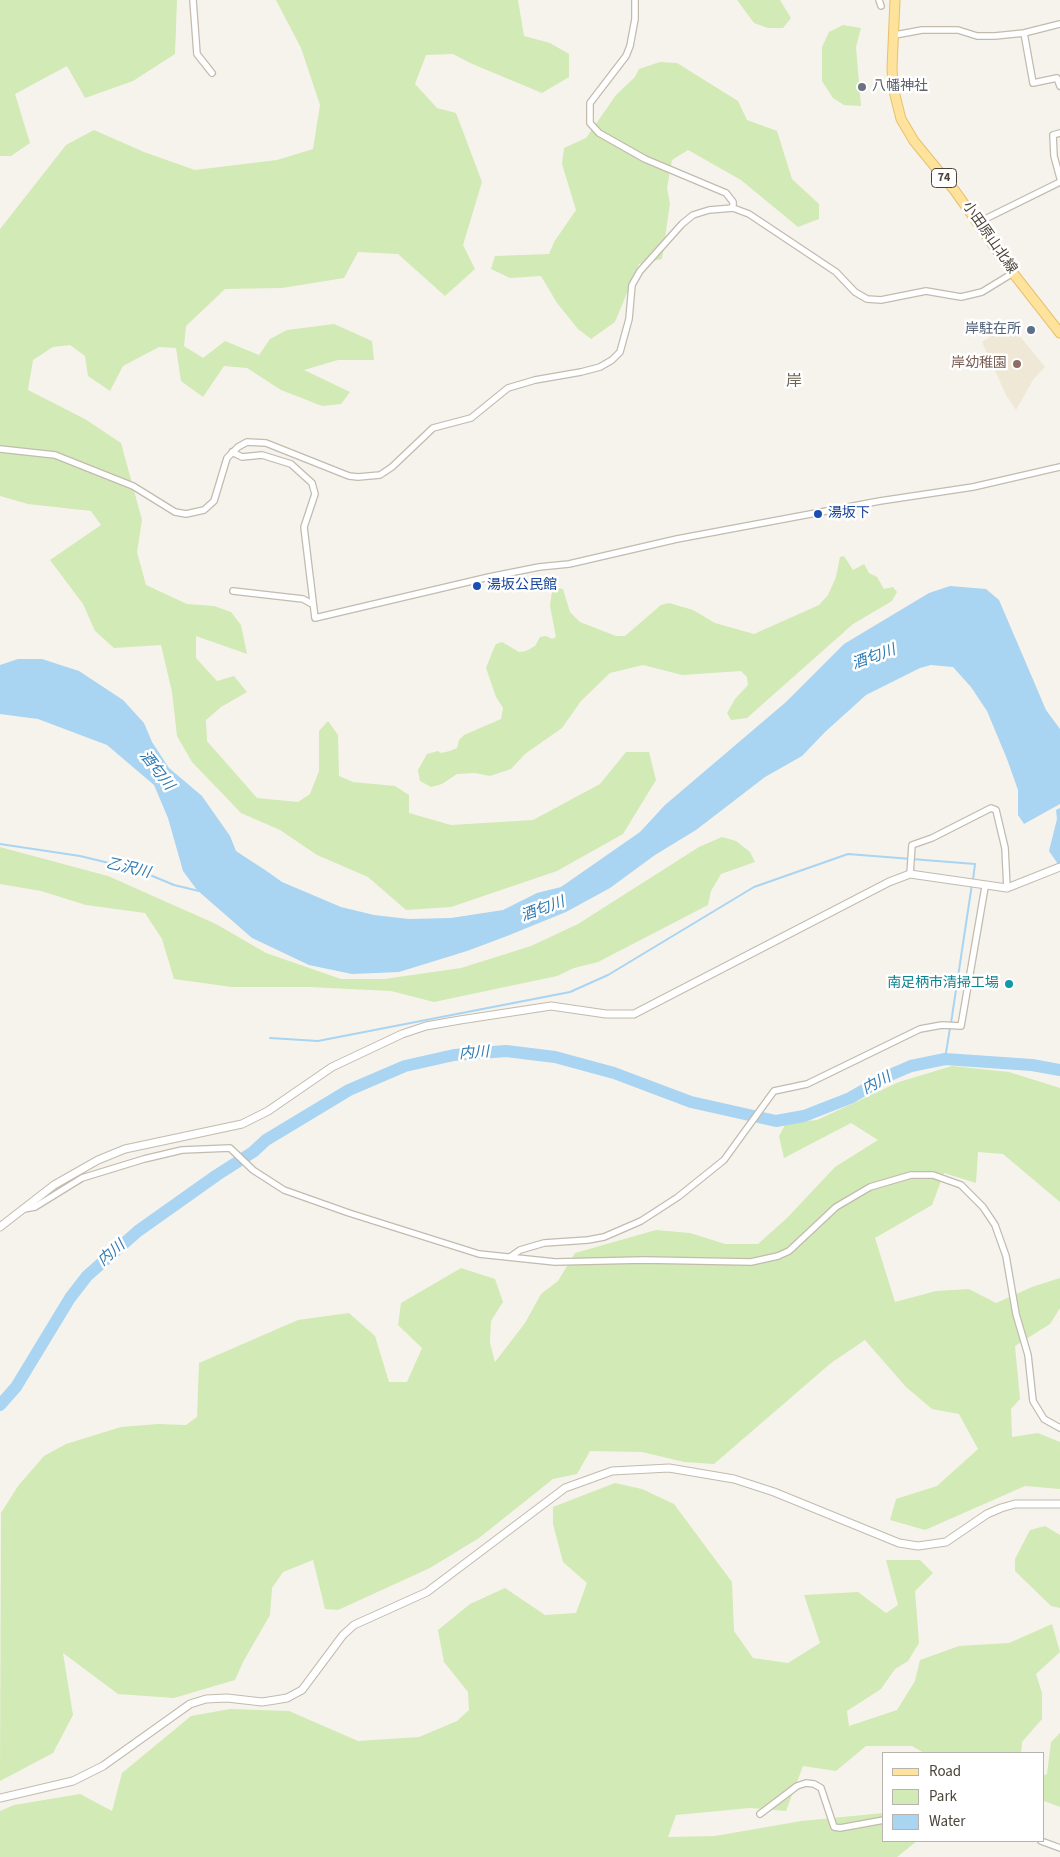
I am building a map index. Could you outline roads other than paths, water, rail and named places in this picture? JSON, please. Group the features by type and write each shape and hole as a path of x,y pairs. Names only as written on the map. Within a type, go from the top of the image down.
{"main road":[{"name":"小田原山北線","path":"895,0 893,87 901,119 914,141 955,191 1013,273 1060,333"}],"street":[{"path":"193,0 197,54 212,73"},
{"path":"635,0 635,19 630,46 626,56 590,103 590,123 599,133 638,155 726,193 733,202 733,208"},
{"path":"895,36 922,30 958,30 977,36 1024,33 1060,24"},
{"path":"1024,33 1033,83 1057,78 1060,86"},
{"path":"977,223 1060,180 1054,156 1053,135 1060,133"},
{"path":"0,449 55,455 133,486 175,512 186,514 204,510 214,501 223,467 232,452 242,444 259,442 349,476 380,475 392,467 433,428 471,418 508,388 535,380 600,367 612,360 620,352 629,319 632,284 640,271 682,224 694,214 709,210 733,208 749,214 836,272 855,292 867,299 881,300 926,291 961,297 982,292 1013,273"},
{"path":"232,452 242,457 262,455 291,464 312,483 314,494 304,527 315,618 489,577 539,567 569,564 677,539 880,501 973,487 1060,467"},
{"path":"233,591 303,598 312,604"},
{"path":"910,871 912,845 932,838 990,808 996,810 1005,848 1006,886"},
{"path":"0,1227 66,1177 98,1160 125,1149 242,1124 268,1111 310,1080 350,1057 426,1026 506,1011 551,1006 620,1015 645,1010 910,871 986,887 1019,883 1060,867"},
{"path":"510,1257 520,1250 544,1243 604,1237 641,1221 678,1197 724,1160 774,1091 807,1084 920,1029 942,1025 961,1026 986,887"},
{"path":"24,1209 36,1207 82,1178 144,1159 182,1150 230,1148 253,1170 284,1190 348,1213 479,1254 555,1262 705,1260 751,1262 778,1256 789,1251 836,1207 870,1187 911,1175 933,1175 961,1185 983,1207 995,1225 1006,1256 1016,1314 1028,1355 1033,1401 1044,1419 1060,1428"},
{"path":"0,1798 73,1781 104,1766 190,1704 206,1699 227,1698 262,1702 287,1698 302,1690 343,1635 354,1625 427,1592 565,1488 612,1471 669,1468 734,1479 774,1492 899,1543 918,1546 946,1542 987,1514 1000,1508 1016,1504 1060,1504"},
{"path":"760,1814 797,1786 814,1784 821,1788 834,1827 840,1828 882,1820"},
{"path":"1044,1842 1060,1848"}],"water":[{"name":"酒匂川","path":"950,586 986,589 999,600 1046,710 1060,729 1060,804 1024,824 1018,815 1018,790 987,711 971,687 953,667 931,665 920,668 866,695 825,732 802,756 765,777 696,830 655,855 610,888 566,912 507,936 467,951 399,972 352,974 309,965 252,938 197,890 183,871 168,818 154,785 107,745 38,719 0,714 0,665 18,659 42,659 79,671 123,700 144,723 152,742 169,768 202,796 230,836 236,851 282,882 341,907 374,915 409,919 451,918 503,910 537,893 561,887 640,832 665,805 786,702 844,644 929,593"},
{"path":"1060,808 1060,867 1049,851 1057,819 1056,810"}],"waterway":[{"name":"乙沢川","path":"0,844 80,856 138,870 174,885 199,891"},
{"path":"270,1038 318,1041 570,992 608,975 754,887 848,854 975,864 973,880"},
{"path":"951,1023 972,884"},
{"path":"945,1059 950,1028"},
{"name":"内川","path":"0,1405 16,1387 70,1298 87,1276 138,1231 253,1152 266,1140 349,1090 405,1066 454,1055 506,1051 555,1057 614,1073 691,1102 776,1121 804,1116 850,1098 890,1075 911,1066 945,1059 1032,1065 1060,1070"}],"place":[{"name":"八幡神社","path":"862,87"},
{"name":"岸駐在所","path":"1031,330"},
{"name":"岸幼稚園","path":"1017,364"},
{"name":"湯坂下","path":"818,514"},
{"name":"湯坂公民館","path":"477,586"},
{"name":"南足柄市清掃工場","path":"1009,984"}],"district":[{"name":"岸","path":"794,382"}]}
